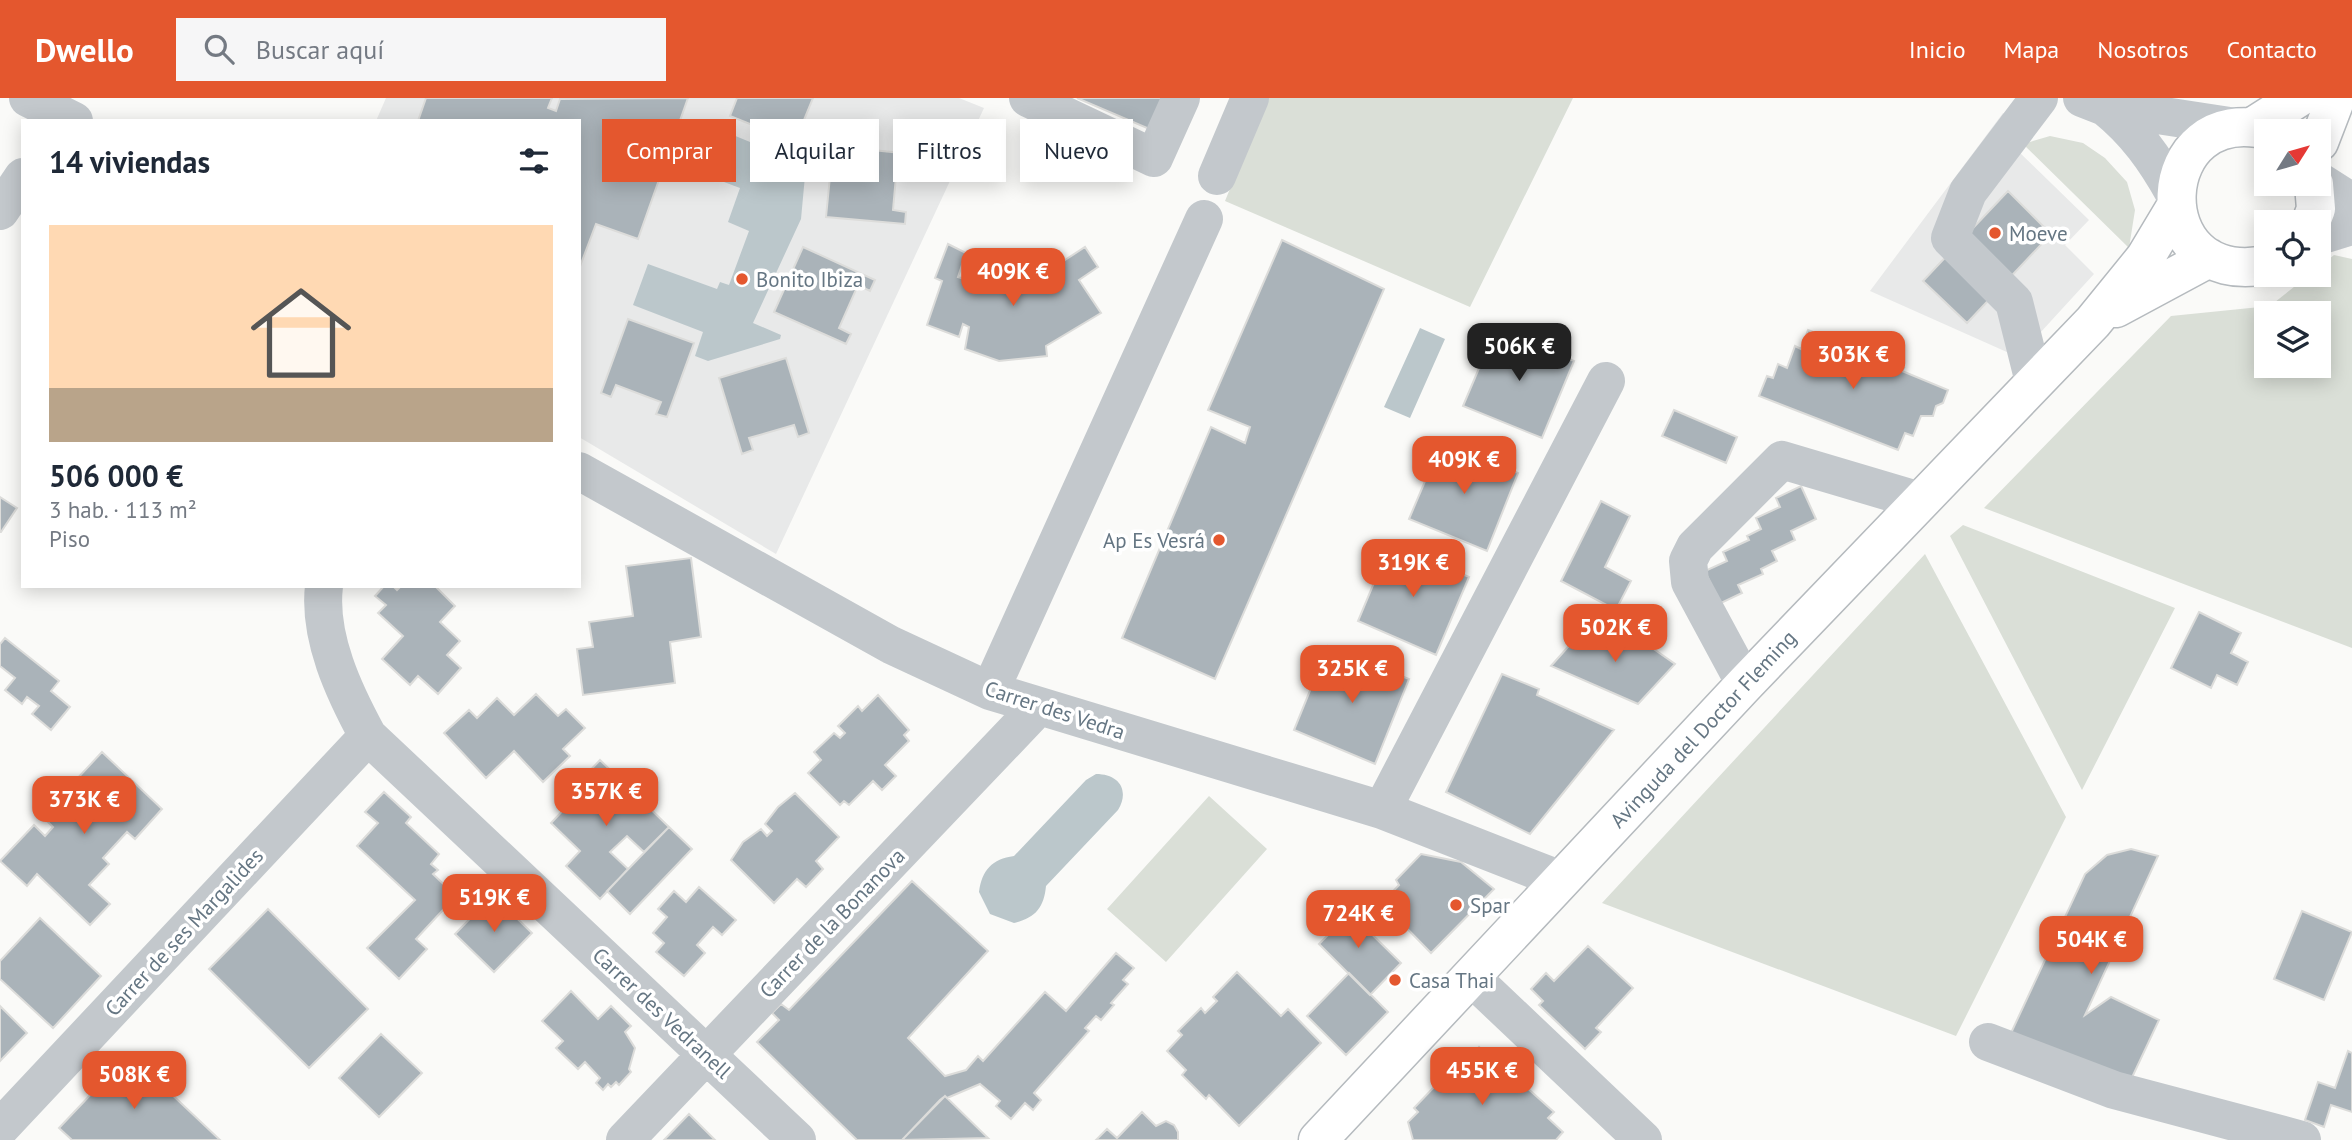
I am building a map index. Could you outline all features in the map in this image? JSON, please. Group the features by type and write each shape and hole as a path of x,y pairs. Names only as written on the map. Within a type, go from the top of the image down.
{"main road":[{"name":"Avinguda del Doctor Fleming","path":"2267,119 2298,98"},
{"path":"2328,119 2336,98"},
{"name":"Avinguda del Doctor Fleming","path":"1318,1140 1745,684 2093,322 2145,258 2175,201 2180,169 2193,149 2213,134 2254,128"},
{"path":"2175,201 2181,228 2193,245 2209,258 2227,266 2254,267"},
{"name":"Avinguda del Doctor Fleming","path":"2093,322 2209,258"}],"street":[{"path":"28,98 67,113"},
{"path":"1028,98 1154,158 1181,98"},
{"path":"1217,176 1250,98"},
{"path":"2035,382 2014,302 1951,238 1968,192 2039,98"},
{"path":"2094,102 2254,128"},
{"path":"2094,102 2133,130 2175,201"},
{"path":"0,211 21,180"},
{"path":"2331,191 2352,202"},
{"path":"990,691 1204,219"},
{"path":"2331,232 2352,226"},
{"path":"1382,810 1606,381"},
{"path":"1745,684 1690,582 1688,561 1695,547 1782,460 1920,501"},
{"name":"Carrer des Vedra","path":"581,472 891,645 990,691 1382,810 1562,880"},
{"name":"Carrer des Vedranell","path":"324,588 321,610 345,695 368,736 797,1140"},
{"name":"Carrer de la Bonanova","path":"625,1140 1039,706"},
{"name":"Carrer de ses Margalides","path":"0,1128 368,736"},
{"path":"1471,976 1643,1140"},
{"path":"1988,1042 2114,1090 2302,1140"}],"shaded area":[{"name":"Bonito Ibiza","path":"386,98 959,98 984,108 979,119 893,119 893,182 949,182 776,554 581,438 581,119 377,119"},
{"path":"1267,98 1573,98 1470,307 1225,201"},
{"name":"Moeve","path":"2003,113 2039,123 2018,151 2089,220 2065,245 2094,274 2018,357 1870,291"},
{"path":"736,136 750,142 750,182 804,182 801,219 753,323 781,335 780,339 708,361 695,356 703,332 633,305 648,264 717,289 720,282 729,285 749,231 728,222 740,188 724,182 736,182"},
{"path":"2050,136 2083,143 2105,158 2127,182 2135,210 2129,248 2023,144"},
{"path":"2334,255 2352,259 2352,648 1984,508 2171,316 2254,308 2254,378 2331,378 2331,301 2276,301 2294,287 2331,287 2331,257"},
{"path":"1420,328 1445,339 1410,418 1384,407"},
{"path":"1963,525 2175,608 2082,790 1950,536"},
{"path":"1925,554 2066,817 1956,1036 1602,903"},
{"path":"1096,774 1111,777 1120,784 1123,796 1118,810 1046,886 1041,906 1033,915 1014,923 990,914 979,892 989,867 1014,856 1086,780"},
{"path":"1209,796 1267,849 1166,962 1107,909"}],"building":[{"path":"426,98 552,98 548,108 556,111 560,99 688,98 681,119 602,119 602,182 658,182 638,239 596,224 581,264 581,119 419,119"},
{"path":"737,98 813,98 804,119 750,119 750,124 730,116"},
{"path":"1077,98 1168,98 1154,131 1133,122 1133,119 1126,119"},
{"path":"879,151 893,152 893,182 895,182 893,210 906,212 905,224 826,217 829,182 879,182"},
{"path":"2008,191 2051,234 1967,323 1923,281"},
{"name":"Ap Es Vesrá","path":"1282,240 1384,289 1215,679 1122,638 1211,427 1245,443 1250,427 1208,410"},
{"path":"948,244 966,253 958,277 997,289 1020,273 1028,284 1085,247 1098,267 1079,280 1101,313 1046,346 1047,356 999,361 965,349 969,327 963,324 959,337 927,325 942,281 935,278"},
{"path":"803,247 875,280 870,291 858,285 839,328 851,334 846,344 774,312"},
{"path":"628,319 694,343 667,417 656,414 661,402 616,385 611,397 601,393"},
{"path":"1496,328 1574,361 1542,438 1463,406"},
{"path":"1808,330 1904,368 1902,371 1948,390 1943,403 1936,406 1933,416 1921,416 1913,436 1905,433 1898,450 1759,396 1767,376 1773,378 1778,364 1787,368 1795,346 1801,349"},
{"path":"786,358 809,433 798,437 794,425 749,438 753,450 742,454 719,378"},
{"path":"1674,410 1737,437 1726,463 1662,436"},
{"path":"1442,441 1518,473 1487,551 1409,519"},
{"path":"1801,486 1816,519 1791,531 1795,540 1772,551 1777,561 1761,569 1763,574 1738,585 1742,593 1719,604 1705,571 1727,561 1723,552 1749,540 1747,536 1761,529 1756,518 1780,507 1776,498"},
{"path":"0,497 17,508 1,532 0,532"},
{"path":"1601,501 1630,516 1605,567 1631,581 1616,610 1561,581"},
{"path":"1391,542 1469,577 1436,655 1358,621"},
{"path":"691,558 701,637 670,642 675,683 583,695 577,649 593,647 589,622 633,616 626,566"},
{"path":"382,588 437,588 455,606 440,622 460,641 447,655 461,668 438,694 418,676 410,685 382,659 403,636 378,613 386,605 375,596"},
{"path":"2199,612 2241,633 2231,653 2248,662 2237,685 2217,675 2211,688 2171,668"},
{"path":"1583,630 1596,643 1607,630 1615,642 1628,631 1675,664 1638,704 1551,666"},
{"path":"5,638 59,681 51,691 70,707 51,730 32,714 39,706 27,697 22,704 5,690 15,678 0,666 0,644"},
{"path":"1328,646 1409,679 1375,764 1294,730"},
{"path":"1502,674 1539,689 1537,695 1614,730 1530,834 1446,792"},
{"path":"536,694 558,716 566,709 585,728 563,749 570,756 543,782 514,751 486,778 444,733 469,710 477,718 497,698 514,715"},
{"path":"878,695 909,730 904,735 909,741 885,765 896,776 882,790 873,781 849,805 844,801 840,805 808,773 821,760 814,752 834,733 840,738 845,733 838,726 858,706 862,711"},
{"path":"102,752 162,809 135,839 127,832 103,858 109,864 89,885 110,904 90,925 37,874 27,886 0,861 34,825 45,836 53,827 43,817 50,809 55,813 81,786 75,781"},
{"path":"600,760 669,827 644,852 627,836 610,852 628,869 600,899 566,866 580,851 551,823 589,783 583,778"},
{"path":"384,792 411,817 406,823 439,854 431,864 438,870 433,874 456,896 416,939 427,949 399,979 367,948 415,900 357,846 378,823 365,812"},
{"path":"795,793 839,837 816,861 823,869 806,887 797,879 774,903 731,860 743,842 761,829 767,836 772,831 765,824 778,807"},
{"path":"669,827 692,849 630,914 607,891"},
{"path":"2131,849 2158,856 2085,1015 2111,997 2159,1020 2128,1086 2011,1033 2085,874 2107,855"},
{"path":"1421,854 1461,862 1494,889 1431,953 1382,903 1399,885 1396,880"},
{"path":"912,881 988,951 908,1038 945,1076 966,1070 978,1056 983,1061 1045,992 1066,1011 1116,953 1134,968 1123,980 1128,984 1111,1003 1114,1005 1101,1020 1096,1016 1085,1028 1089,1031 1034,1093 1041,1100 1033,1110 1025,1103 1011,1119 996,1106 1000,1101 980,1084 947,1098 945,1096 902,1140 857,1140 757,1042 779,1020 772,1013 781,1004 789,1010"},
{"path":"699,887 736,920 722,935 713,927 697,945 705,953 684,976 656,952 664,943 653,933 667,917 658,909 674,891 686,902"},
{"path":"493,895 532,933 494,972 455,934"},
{"path":"1341,904 1401,963 1370,995 1319,944 1331,932 1322,923"},
{"path":"268,909 368,1009 309,1068 209,969"},
{"path":"2302,911 2352,932 2324,1000 2274,979"},
{"path":"40,918 101,976 53,1028 0,979 0,961"},
{"path":"1588,946 1633,988 1596,1028 1601,1032 1585,1049 1539,1005 1543,1001 1531,989 1546,973 1554,981"},
{"path":"1237,972 1281,1016 1288,1009 1321,1043 1239,1126 1209,1095 1206,1099 1182,1075 1186,1070 1167,1051 1182,1035 1178,1031 1201,1008 1205,1013 1217,1001 1213,997"},
{"path":"1349,973 1388,1012 1346,1055 1307,1016"},
{"path":"571,991 598,1019 611,1006 631,1026 625,1032 635,1048 629,1069 631,1072 619,1085 616,1082 611,1087 608,1084 603,1090 596,1083 600,1078 585,1062 578,1069 556,1048 563,1041 542,1021"},
{"path":"0,1006 27,1033 0,1061"},
{"path":"381,1034 422,1073 379,1117 339,1078"},
{"path":"1479,1047 1512,1083 1516,1078 1554,1112 1548,1118 1563,1132 1556,1140 1413,1140 1408,1122 1418,1112 1414,1108 1457,1063 1461,1067"},
{"path":"2348,1051 2352,1053 2352,1112 2331,1105 2324,1127 2305,1120 2318,1082 2335,1088"},
{"path":"129,1054 220,1140 72,1140 59,1128"},
{"path":"945,1096 988,1138 902,1140 940,1100"},
{"path":"1142,1112 1156,1126 1166,1121 1174,1125 1178,1140 1096,1140 1107,1129 1117,1138"},
{"path":"689,1114 715,1140 664,1140"}],"place":[{"name":"Moeve","path":"1995,233"},
{"name":"Bonito Ibiza","path":"742,279"},
{"name":"Ap Es Vesrá","path":"1219,540"},
{"name":"Spar","path":"1456,905"},
{"name":"Casa Thai","path":"1395,980"}]}
